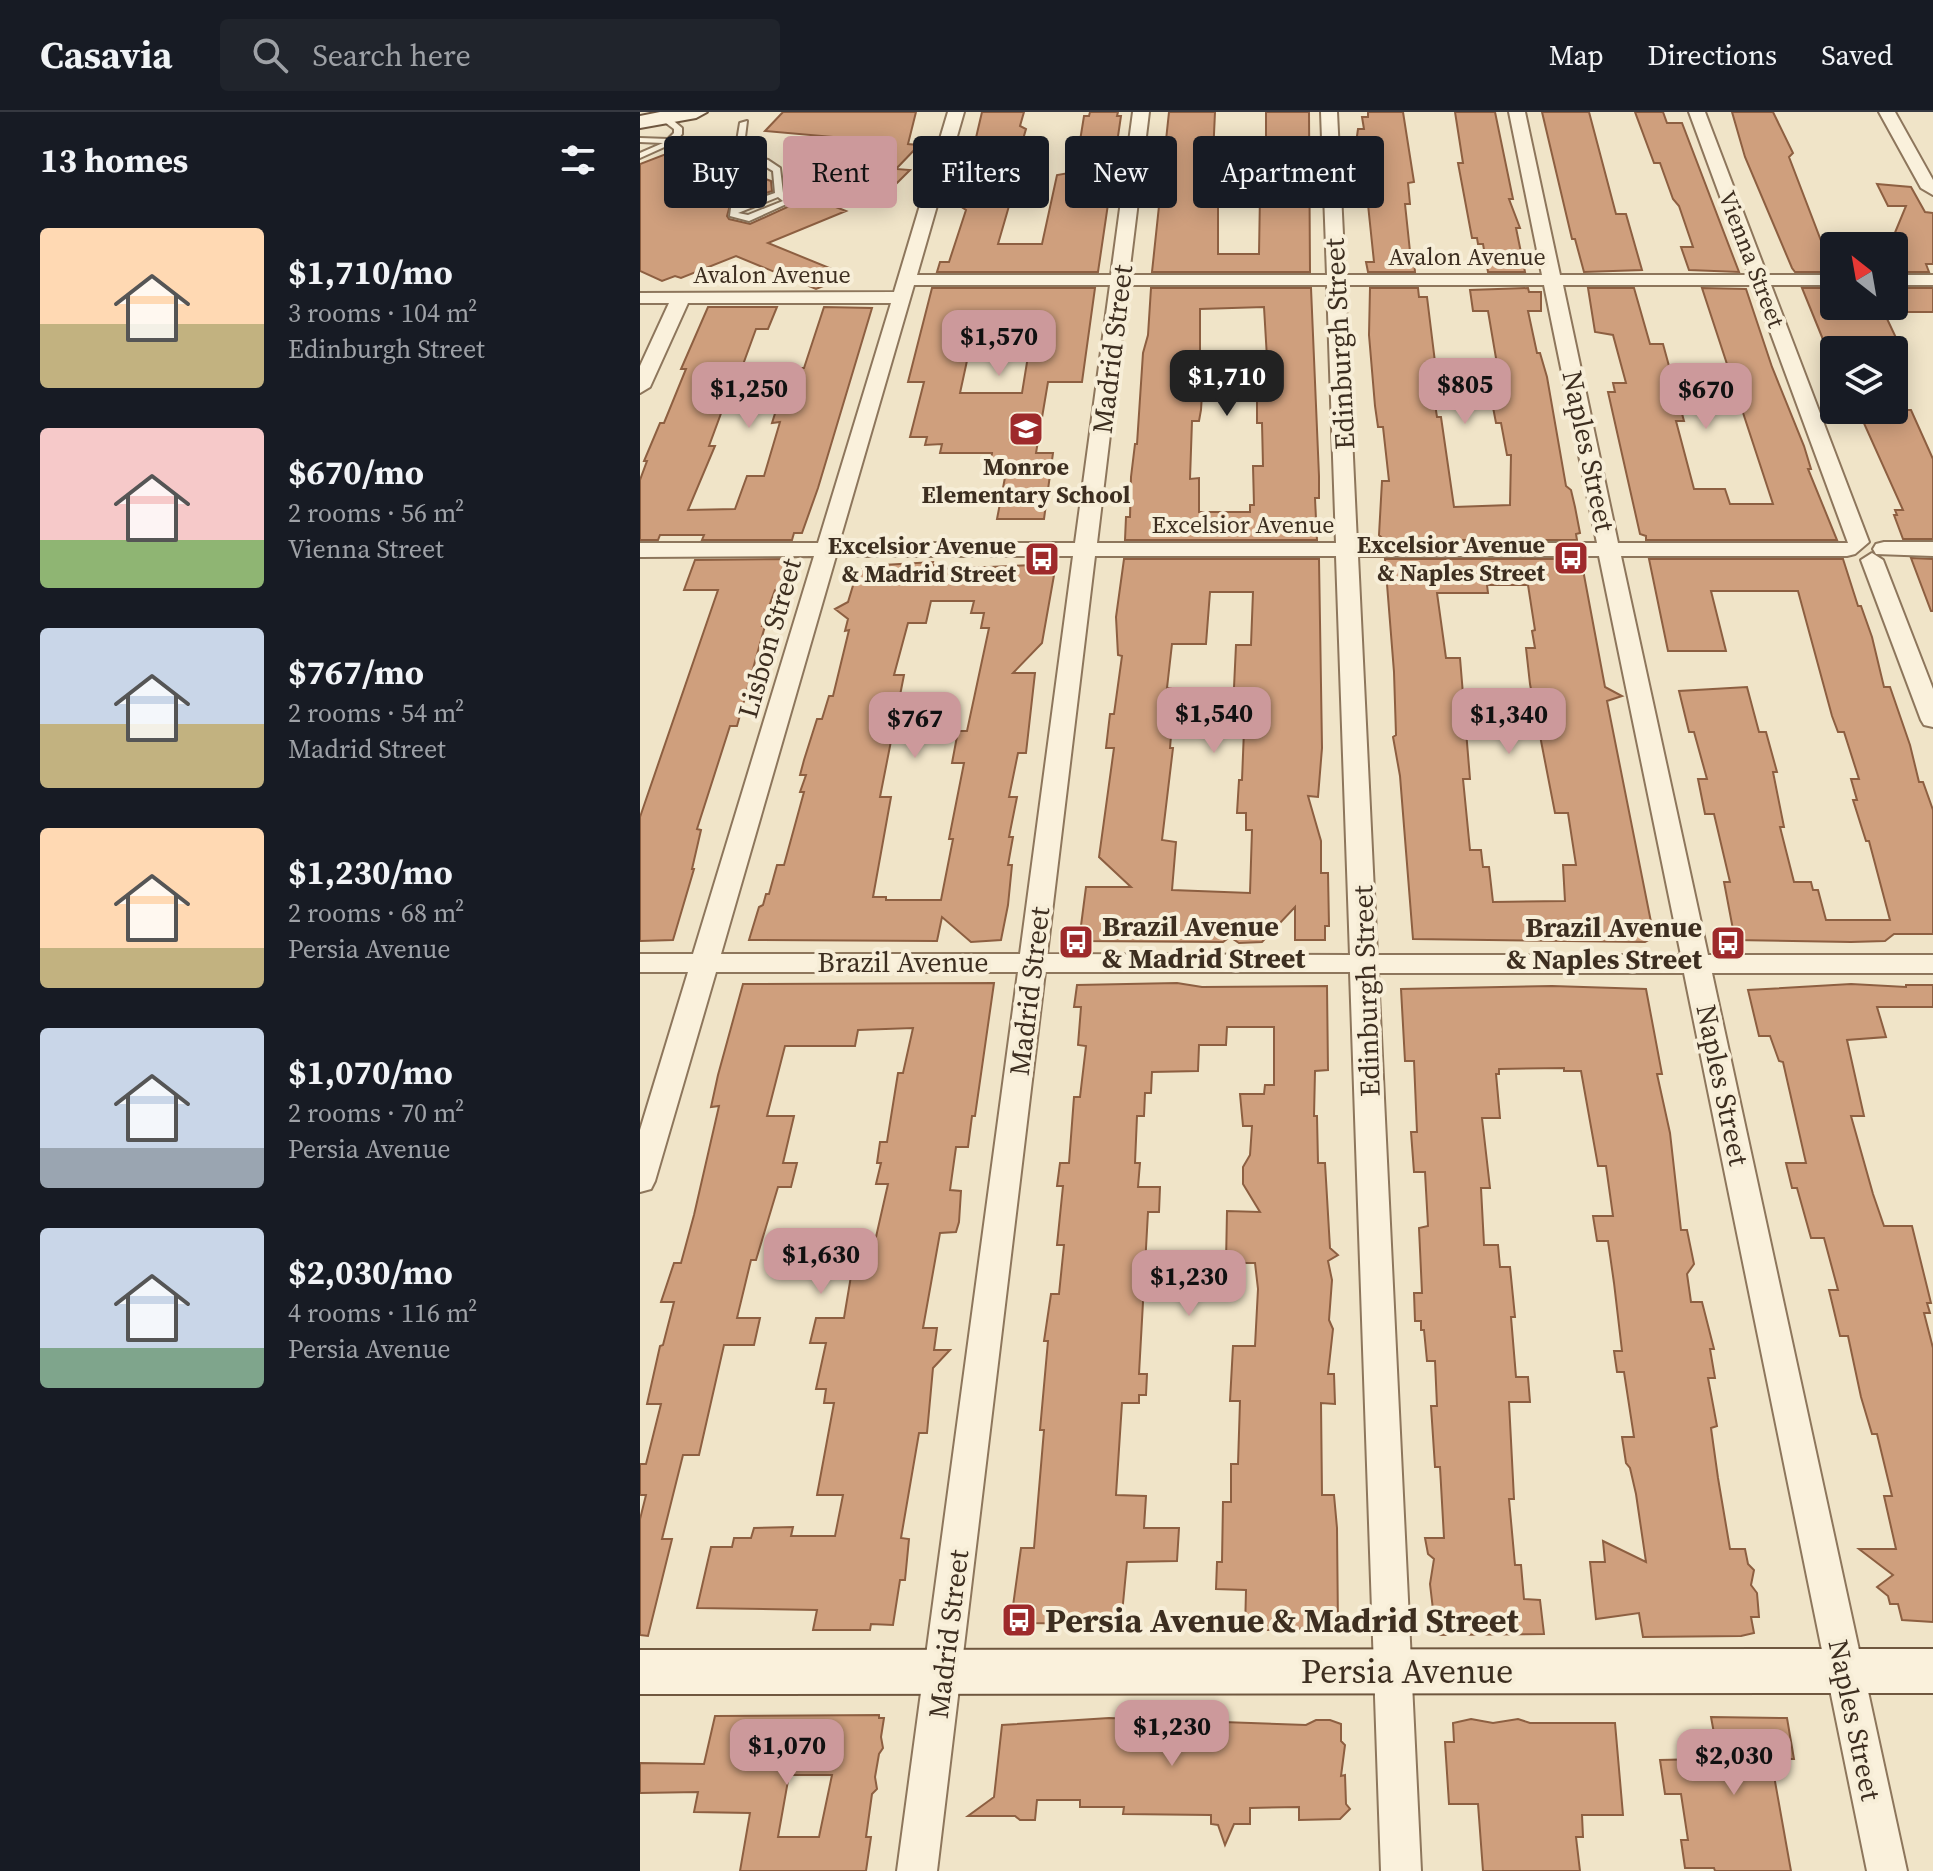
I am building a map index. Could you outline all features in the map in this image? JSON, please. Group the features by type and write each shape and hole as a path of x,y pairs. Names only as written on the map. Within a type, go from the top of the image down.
{"street":[{"path":"640,122 696,112"},
{"name":"Lisbon Street","path":"640,1181 956,112"},
{"name":"Madrid Street","path":"917,1871 1141,112"},
{"name":"Edinburgh Street","path":"1329,112 1401,1871"},
{"name":"Naples Street","path":"1517,112 1887,1871"},
{"name":"Vienna Street","path":"1697,112 1933,720"},
{"path":"1887,112 1929,188 1933,190"},
{"name":"Avalon Avenue","path":"640,298 1121,280 1820,280"},
{"path":"1908,280 1933,280"},
{"path":"640,387 681,298"},
{"name":"Excelsior Avenue","path":"640,550 1933,549"},
{"name":"Brazil Avenue","path":"640,963 1365,961 1933,964"},
{"name":"Persia Avenue","path":"640,1672 1933,1671"}],"lane":[{"path":"665,118 678,128 675,136"},
{"path":"742,136 744,123"},
{"path":"640,140 664,140"},
{"path":"640,156 664,144"},
{"path":"767,162 777,170 779,194"},
{"path":"779,194 789,201 749,218 733,214 734,210 779,194"}],"building":[{"path":"783,112 916,112 908,144 913,144 913,151 897,168 897,136 822,136 765,131"},
{"path":"982,112 1024,112 1020,126 1026,129 1024,136 976,136"},
{"path":"1090,112 1118,112 1117,116 1121,116 1118,136 1081,136 1084,116 1089,116"},
{"path":"1169,112 1215,112 1214,136 1193,136 1193,208 1218,208 1218,254 1259,254 1260,208 1310,208 1310,272 1152,272 1159,208 1177,208 1177,136 1166,136"},
{"path":"1266,112 1309,112 1309,136 1266,136"},
{"path":"1368,112 1403,112 1414,182 1408,183 1410,204 1405,204 1415,272 1368,272 1366,262 1374,262 1368,208 1384,208 1384,136 1357,136 1358,129 1364,129 1362,117 1368,117"},
{"path":"1455,112 1495,112 1513,199 1509,199 1520,228 1516,228 1525,272 1488,272 1483,244 1472,238 1458,163 1463,163"},
{"path":"1542,112 1589,112 1616,214 1626,214 1642,270 1584,272 1575,239 1572,239"},
{"path":"1635,112 1663,112 1667,123 1682,123 1739,272 1689,270 1681,247 1693,247 1679,206 1673,199 1660,163 1654,163"},
{"path":"1732,112 1773,112 1793,153 1789,157 1820,238 1820,272 1795,272 1792,268 1745,157"},
{"path":"664,155 664,208 729,208 729,219 750,224 785,208 838,208 846,211 768,243 849,276 816,289 736,256 681,278 675,276 662,281 640,271 640,164"},
{"path":"897,169 910,170 897,183"},
{"path":"1065,174 1065,208 1107,208 1098,272 937,272 940,262 949,262 966,210 963,208 1008,208 998,244 1042,244 1057,175"},
{"path":"767,180 771,181 772,191 767,193"},
{"path":"1877,184 1911,187 1925,212 1933,213 1933,264 1926,264 1929,272 1908,272 1908,232 1895,232 1906,206 1888,206"},
{"path":"932,288 1095,288 1082,382 1048,382 1036,453 1053,453 1044,519 997,519 1008,462 991,462 992,453 940,453 942,444 925,445 927,437 910,437 924,382 908,382","holes":["973,333 1023,333 1019,350 1029,350 1022,393 960,393"]},
{"path":"1151,288 1311,288 1319,476 1319,498 1315,498 1317,540 1125,540 1126,517 1130,517 1143,353 1148,335","holes":["1264,307 1269,392 1257,393 1257,423 1262,423 1263,466 1253,466 1254,505 1250,505 1250,512 1199,512 1199,478 1190,479 1192,421 1199,421 1204,363 1200,363 1200,309"]},
{"path":"1370,288 1418,288 1419,297 1427,297 1435,362 1426,362 1431,404 1435,404 1437,417 1441,417 1454,507 1510,505 1511,455 1507,455 1501,423 1496,423 1492,402 1499,402 1493,364 1497,364 1488,311 1473,311 1470,290 1528,288 1529,292 1541,292 1541,311 1528,311 1537,353 1540,353 1547,377 1566,486 1571,490 1575,507 1580,533 1576,534 1577,540 1384,540 1379,535 1382,481 1389,481 1383,427 1378,427 1375,406 1369,335"},
{"path":"1588,288 1634,288 1650,344 1663,344 1684,421 1676,421 1694,489 1725,489 1730,504 1773,504 1702,288 1746,289 1772,367 1804,446 1811,469 1808,469 1837,540 1646,540 1646,536 1640,534 1608,392 1615,392 1613,383 1626,383 1613,335 1595,332"},
{"path":"1802,288 1820,288 1820,320 1888,320 1895,336 1822,336"},
{"path":"1908,288 1933,288 1933,312 1908,312"},
{"path":"708,307 777,307 768,329 756,329 737,381 733,381 709,446 715,446 688,510 735,509 747,476 764,476 780,422 772,423 785,382 796,382 800,368 804,368 824,307 872,308 818,488 802,533 794,533 792,540 702,540 704,535 660,535 658,540 640,540 640,480 647,461 644,461 660,423 664,423 686,369 681,369"},
{"path":"1908,410 1911,410 1933,459 1933,539 1903,539 1894,515 1897,515 1895,510 1903,510 1864,424 1908,424"},
{"path":"1911,558 1933,559 1933,611 1931,611"},
{"path":"788,559 782,587 775,590 762,626 765,626 737,726 730,726 697,829 701,830 694,869 673,940 640,941 640,817 718,590 684,590 695,560"},
{"path":"1124,559 1319,559 1322,748 1318,797 1308,796 1321,841 1321,873 1328,873 1329,926 1325,926 1325,940 1295,940 1295,907 1262,942 1239,943 1230,937 1223,942 1079,941 1086,887 1131,887 1099,857 1114,748 1106,748 1122,656 1118,655 1116,617","holes":["1210,592 1253,592 1251,645 1236,645 1232,730 1244,730 1237,813 1246,813 1246,830 1252,830 1250,893 1172,890 1176,842 1162,840 1173,748 1170,748 1175,688 1167,688 1172,644 1206,644"]},
{"path":"1385,559 1581,559 1605,687 1622,696 1607,701 1654,937 1645,942 1413,939 1400,776 1393,737 1396,735","holes":["1487,585 1528,585 1535,630 1532,631 1535,648 1526,648 1530,684 1555,813 1568,813 1576,865 1563,865 1565,901 1493,902 1489,867 1483,867 1481,850 1470,850 1463,779 1470,779 1460,658 1446,658 1437,593 1488,593"]},
{"path":"1649,559 1843,559 1872,637 1884,687 1890,687 1919,782 1923,782 1933,810 1933,934 1894,934 1885,941 1735,940 1724,882 1730,882 1714,814 1705,814 1698,779 1707,779 1694,732 1689,732 1679,691 1747,687 1759,732 1766,732 1777,772 1773,772 1784,827 1780,827 1794,882 1811,882 1813,890 1818,890 1826,920 1890,920 1869,841 1866,841 1853,800 1857,800 1851,779 1859,779 1844,732 1838,732 1832,716 1798,591 1711,591 1726,651 1668,651"},
{"path":"933,562 932,565 942,565 941,569 1056,564 1042,643 1013,673 1035,673 1026,753 1018,753 1009,797 1017,797 1009,837 1013,837 1008,865 1012,865 1001,940 971,942 942,917 937,941 749,940 759,907 769,894 777,865 784,865 804,792 800,792 806,775 800,775 804,760 817,719 822,719 829,696 833,696 849,630 845,631 848,619 835,609 848,602 858,569 865,569 866,566","holes":["931,601 974,601 971,613 984,613 981,628 989,628 967,731 958,731 952,763 964,763 941,900 886,900 886,897 873,897 891,797 880,797 904,675 894,675 908,623 926,623"]},
{"path":"994,983 968,1147 956,1147 950,1190 961,1191 959,1222 956,1232 940,1233 923,1328 937,1328 934,1350 950,1350 933,1368 927,1433 919,1433 901,1538 909,1539 905,1580 900,1580 893,1625 871,1624 870,1630 813,1630 817,1610 697,1608 711,1547 732,1547 734,1538 751,1538 754,1528 793,1527 791,1536 835,1536 843,1495 817,1495 834,1403 824,1403 826,1389 816,1389 826,1343 810,1343 816,1318 844,1318 854,1258 840,1258 844,1237 876,1237 888,1184 876,1184 881,1163 877,1163 880,1142 887,1142 898,1073 903,1073 913,1028 858,1030 855,1046 785,1046 767,1116 794,1116 783,1163 797,1163 791,1187 778,1187 756,1260 751,1260 737,1318 760,1318 754,1345 724,1345 699,1455 683,1455 662,1539 672,1539 648,1636 640,1635 640,1519 646,1495 640,1495 640,1464 646,1464 661,1404 647,1404 674,1302 661,1302 674,1263 681,1263 694,1215 719,1106 711,1107 743,984"},
{"path":"1177,983 1202,987 1327,986 1328,1070 1315,1071 1314,1116 1317,1116 1318,1163 1325,1163 1330,1248 1338,1255 1328,1261 1332,1280 1329,1320 1333,1329 1328,1374 1334,1374 1335,1404 1321,1403 1322,1495 1334,1495 1337,1528 1338,1627 1245,1631 1246,1590 1216,1589 1217,1562 1222,1562 1223,1502 1231,1502 1231,1464 1238,1464 1240,1401 1230,1401 1233,1346 1255,1346 1258,1289 1255,1263 1226,1263 1227,1211 1260,1212 1243,1184 1243,1167 1250,1155 1252,1126 1243,1126 1240,1094 1264,1094 1265,1085 1274,1085 1274,1027 1227,1027 1226,1045 1199,1045 1198,1071 1152,1072 1151,1093 1145,1093 1144,1116 1137,1116 1135,1163 1140,1163 1138,1187 1160,1187 1159,1212 1148,1212 1139,1374 1147,1374 1146,1395 1139,1395 1139,1403 1122,1403 1116,1495 1146,1496 1144,1528 1179,1528 1177,1561 1127,1562 1121,1624 1016,1623 1012,1613 1021,1548 1034,1548 1044,1430 1040,1430 1048,1341 1044,1341 1051,1294 1059,1294 1064,1245 1057,1245 1063,1186 1057,1186 1060,1163 1069,1163 1074,1097 1080,1097 1086,1046 1078,1045 1081,1007 1074,1007 1077,985"},
{"path":"1851,984 1933,985 1933,1007 1877,1007 1886,1037 1847,1040 1864,1116 1851,1116 1873,1194 1884,1226 1912,1226 1931,1303 1927,1303 1930,1313 1924,1313 1933,1348 1933,1622 1902,1620 1898,1604 1890,1604 1888,1596 1877,1587 1893,1575 1859,1549 1896,1549 1884,1496 1892,1496 1877,1434 1872,1434 1861,1397 1848,1336 1840,1336 1829,1290 1838,1290 1824,1238 1811,1238 1797,1188 1792,1188 1786,1163 1806,1163 1783,1062 1779,1061 1770,1036 1759,1036 1748,990"},
{"path":"1552,986 1646,989 1662,1074 1657,1074 1670,1133 1681,1230 1687,1230 1694,1264 1687,1274 1691,1302 1702,1302 1714,1349 1710,1349 1715,1378 1708,1378 1717,1426 1711,1428 1730,1549 1745,1549 1748,1564 1754,1570 1751,1585 1757,1593 1759,1617 1751,1617 1754,1633 1741,1636 1643,1637 1639,1613 1596,1619 1590,1562 1605,1562 1603,1541 1646,1562 1636,1494 1622,1437 1634,1437 1624,1372 1617,1372 1614,1351 1622,1351 1608,1241 1597,1241 1593,1216 1613,1216 1606,1166 1598,1166 1581,1071 1564,1071 1564,1068 1499,1069 1499,1074 1496,1074 1500,1118 1482,1118 1490,1188 1481,1188 1484,1245 1498,1245 1500,1267 1510,1267 1516,1377 1528,1377 1530,1402 1509,1402 1514,1499 1509,1499 1515,1565 1521,1565 1524,1599 1540,1600 1544,1634 1436,1635 1430,1584 1434,1559 1428,1554 1425,1538 1444,1538 1440,1467 1435,1467 1431,1406 1437,1406 1435,1361 1427,1361 1424,1330 1421,1330 1421,1321 1415,1321 1414,1293 1422,1293 1419,1228 1428,1226 1425,1172 1414,1172 1411,1132 1417,1132 1414,1061 1405,1061 1401,989"},
{"path":"879,1715 879,1718 884,1718 883,1748 875,1777 877,1789 872,1794 866,1837 871,1837 866,1871 740,1871 750,1813 694,1812 698,1792 640,1793 640,1763 704,1764 715,1716","holes":["789,1775 832,1775 819,1837 778,1837"]},
{"path":"1711,1717 1787,1718 1794,1759 1771,1759 1791,1871 1685,1868 1681,1840 1688,1840 1681,1794 1665,1794 1660,1760 1703,1759 1701,1744 1716,1744"},
{"path":"1109,1718 1306,1725 1316,1720 1330,1720 1341,1724 1341,1741 1345,1745 1341,1776 1345,1775 1346,1804 1350,1809 1340,1819 1299,1820 1299,1807 1250,1808 1250,1824 1234,1824 1225,1845 1218,1825 1211,1824 1211,1815 1123,1814 1124,1807 1080,1807 1080,1800 1037,1800 1035,1820 1020,1820 1015,1816 968,1816 994,1797 1002,1725"},
{"path":"1471,1719 1493,1723 1518,1719 1530,1723 1615,1723 1623,1815 1582,1815 1583,1837 1576,1837 1580,1871 1483,1871 1478,1804 1449,1804 1445,1742 1454,1742 1453,1723"}],"place":[{"name":"Monroe Elementary School","path":"1026,429"},
{"name":"Excelsior Avenue & Naples Street","path":"1571,558"},
{"name":"Excelsior Avenue & Madrid Street","path":"1042,559"},
{"name":"Brazil Avenue & Madrid Street","path":"1076,942"},
{"name":"Brazil Avenue & Naples Street","path":"1728,943"},
{"name":"Persia Avenue & Madrid Street","path":"1019,1620"}]}
